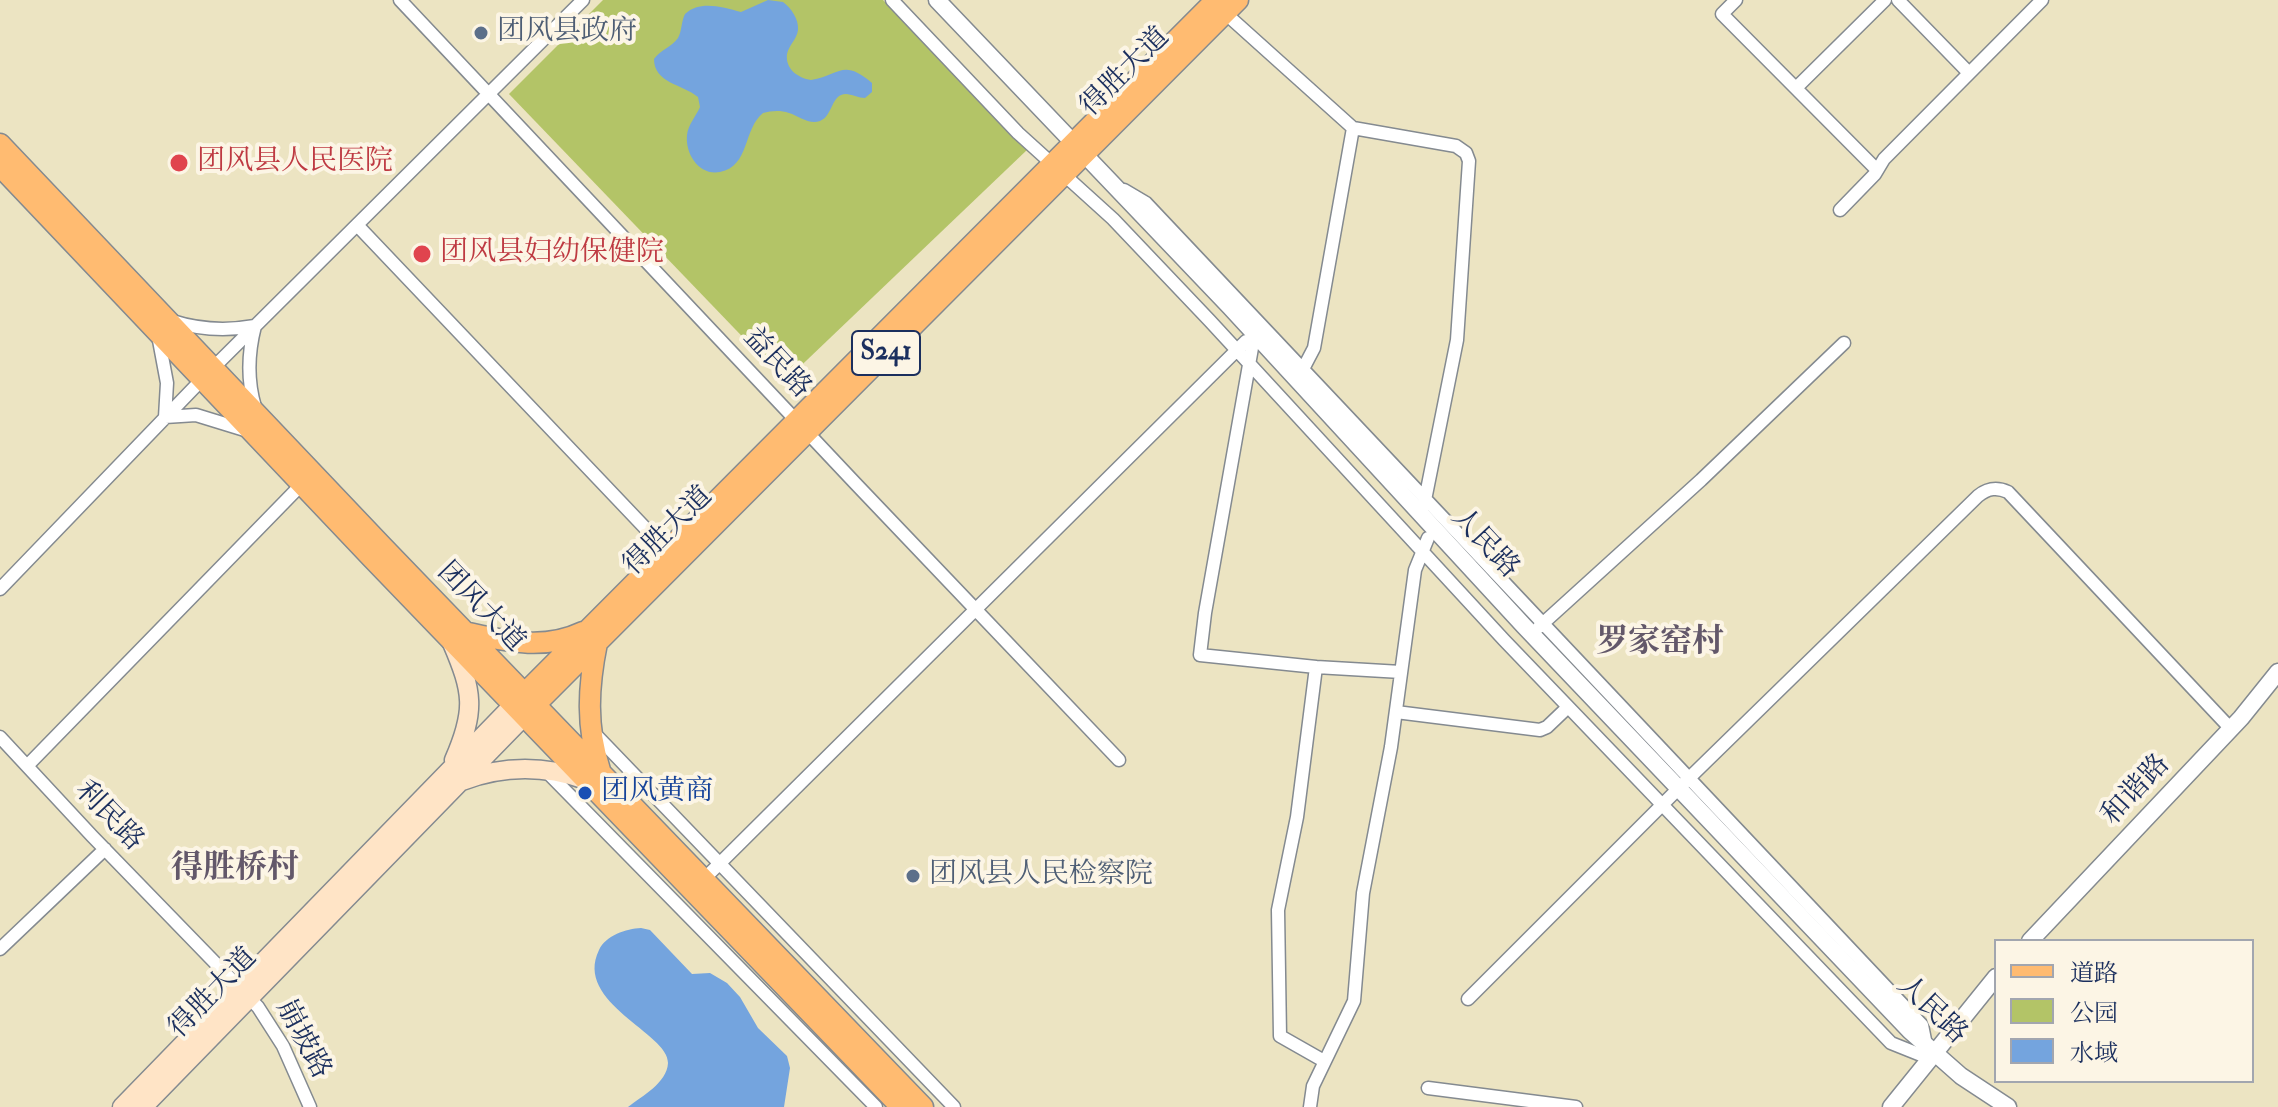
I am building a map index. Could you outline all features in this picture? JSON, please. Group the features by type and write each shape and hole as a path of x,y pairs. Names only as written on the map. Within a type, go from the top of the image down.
{"main road":[{"name":"得胜大道","path":"122,1107 244,992 524,705 1226,4"},
{"name":"团风大道","path":"0,144 162,326"},
{"name":"团风大道","path":"0,166 162,326 594,777 901,1107"},
{"name":"团风大道","path":"254,423 302,484 458,636"},
{"name":"得胜大道","path":"594,635 667,551 802,426"},
{"path":"594,635 589,695 594,777 545,769 502,770 454,777 470,708 458,636 538,644 594,635"},
{"name":"团风大道","path":"594,777 703,880 923,1107"},
{"name":"得胜大道","path":"143,1107 244,992"}],"street":[{"name":"益民路","path":"400,0 1119,760"},
{"path":"0,589 255,326 583,0"},
{"path":"892,0 1018,133 1069,159"},
{"name":"人民路","path":"922,0 1425,545 1675,791"},
{"name":"人民路","path":"937,0 1069,159 1110,182 1424,508 1537,629 1675,791 1903,1039 2008,1107"},
{"path":"1736,0 1722,14 1877,170"},
{"path":"1796,88 1885,0"},
{"path":"1898,0 1969,73"},
{"path":"1840,210 1884,159 2042,0"},
{"path":"1226,4 1353,128 1456,146 1463,150 1469,161 1457,340 1424,508"},
{"path":"1303,369 1314,348 1353,128"},
{"path":"1110,182 1146,203 1303,369 1424,508"},
{"path":"357,225 667,551"},
{"path":"165,417 167,383 162,326 215,330 255,326"},
{"path":"165,417 196,415 233,427 254,423 249,374 255,326"},
{"path":"1537,629 1701,480 1844,343"},
{"path":"703,880 976,609 1246,350"},
{"path":"1246,350 1200,655 1401,672"},
{"path":"27,766 302,484"},
{"path":"1468,999 1675,791 1978,496 1991,489 2008,492 2231,729"},
{"path":"1310,1107 1313,1086 1354,1001 1363,893 1396,712 1415,570 1425,545 1568,707 1675,791 1922,1025 1927,1053"},
{"path":"1316,667 1297,817 1279,898 1277,936 1280,1036 1324,1061"},
{"name":"和谐路","path":"2032,939 2231,729 2278,672"},
{"path":"1396,712 1540,730 1568,707"},
{"path":"591,731 954,1107"},
{"name":"利民路","path":"0,737 244,992"},
{"path":"545,769 876,1107"},
{"path":"0,949 105,849"},
{"path":"1891,1107 1927,1053 1994,979"},
{"name":"崩坡路","path":"244,992 258,1007 283,1046 310,1107"},
{"name":"人民路","path":"1927,1053 1955,1085 1988,1107"},
{"path":"1428,1088 1576,1107"}],"green space":[{"path":"603,0 883,0 1028,149 785,381 509,94"}],"water":[{"path":"768,0 783,2 797,22 797,33 787,54 793,72 811,80 842,70 854,71 872,83 872,92 865,98 841,95 827,115 816,122 782,111 763,113 752,128 737,162 720,172 706,171 691,157 687,142 689,128 700,107 698,97 664,78 655,67 654,59 678,38 685,14 691,10 712,6 741,12"},
{"path":"650,930 692,974 710,973 727,983 740,997 758,1028 787,1056 790,1068 784,1107 628,1107 659,1083 668,1063 654,1040 610,1001 599,986 595,969 599,950 606,940 623,931"}],"place":[{"name":"团风县政府","path":"481,33"},
{"name":"团风县人民医院","path":"179,163"},
{"name":"团风县妇幼保健院","path":"422,254"},
{"name":"团风黄商","path":"585,793"},
{"name":"团风县人民检察院","path":"913,876"}],"district":[{"name":"罗家窑村","path":"1660,644"},
{"name":"得胜桥村","path":"235,870"}]}
